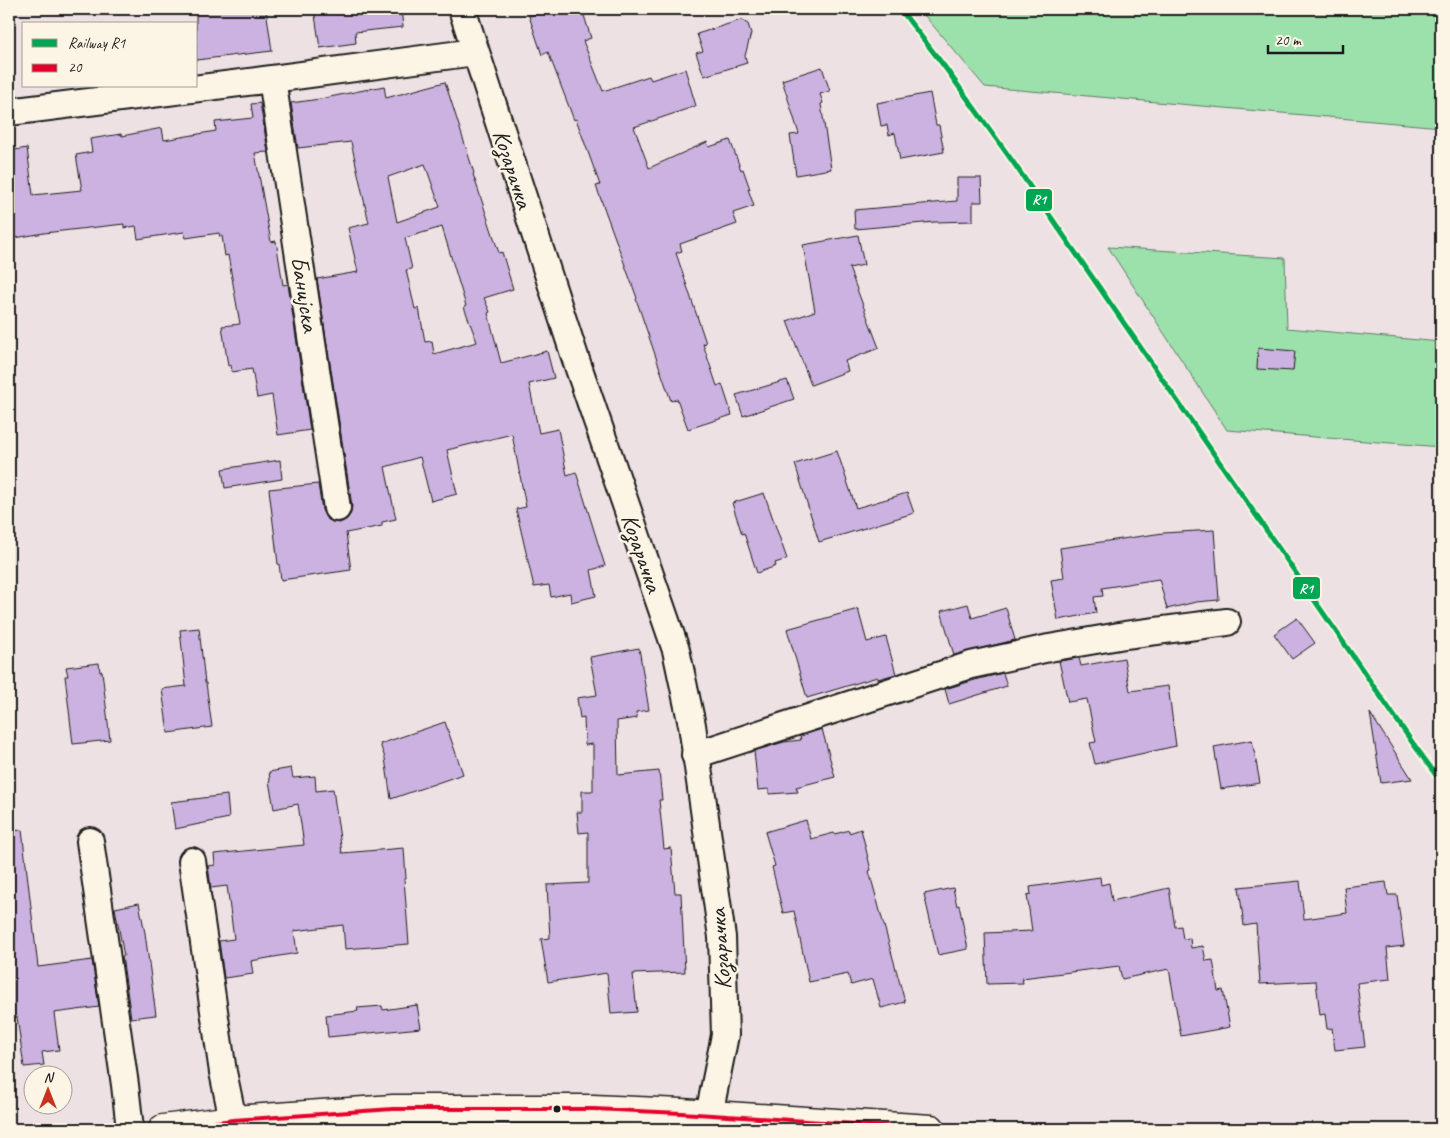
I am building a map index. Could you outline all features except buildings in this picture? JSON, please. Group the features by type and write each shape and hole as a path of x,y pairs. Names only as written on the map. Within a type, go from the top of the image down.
{"main road":[{"path":"163,1129 233,1120 402,1109 593,1109 930,1129"}],"street":[{"name":"Козарачка","path":"462,9 576,360 676,650 692,725 722,937 725,1035 709,1115"},
{"path":"9,112 475,52"},
{"name":"Банијска","path":"272,79 337,508"},
{"path":"695,755 971,665 1049,648 1125,635 1227,622"},
{"path":"90,841 130,1129"},
{"path":"192,861 222,1072 233,1120"}],"green space":[{"path":"919,9 1407,9 1441,12 1441,127 985,87"},
{"path":"1108,247 1285,258 1287,328 1441,342 1441,447 1227,430"}],"rail line":[{"name":"R1","path":"900,9 944,66 1013,162 1441,782"}],"transit line":[{"name":"20","path":"163,1129 233,1120 393,1109 593,1109 931,1129"}]}
